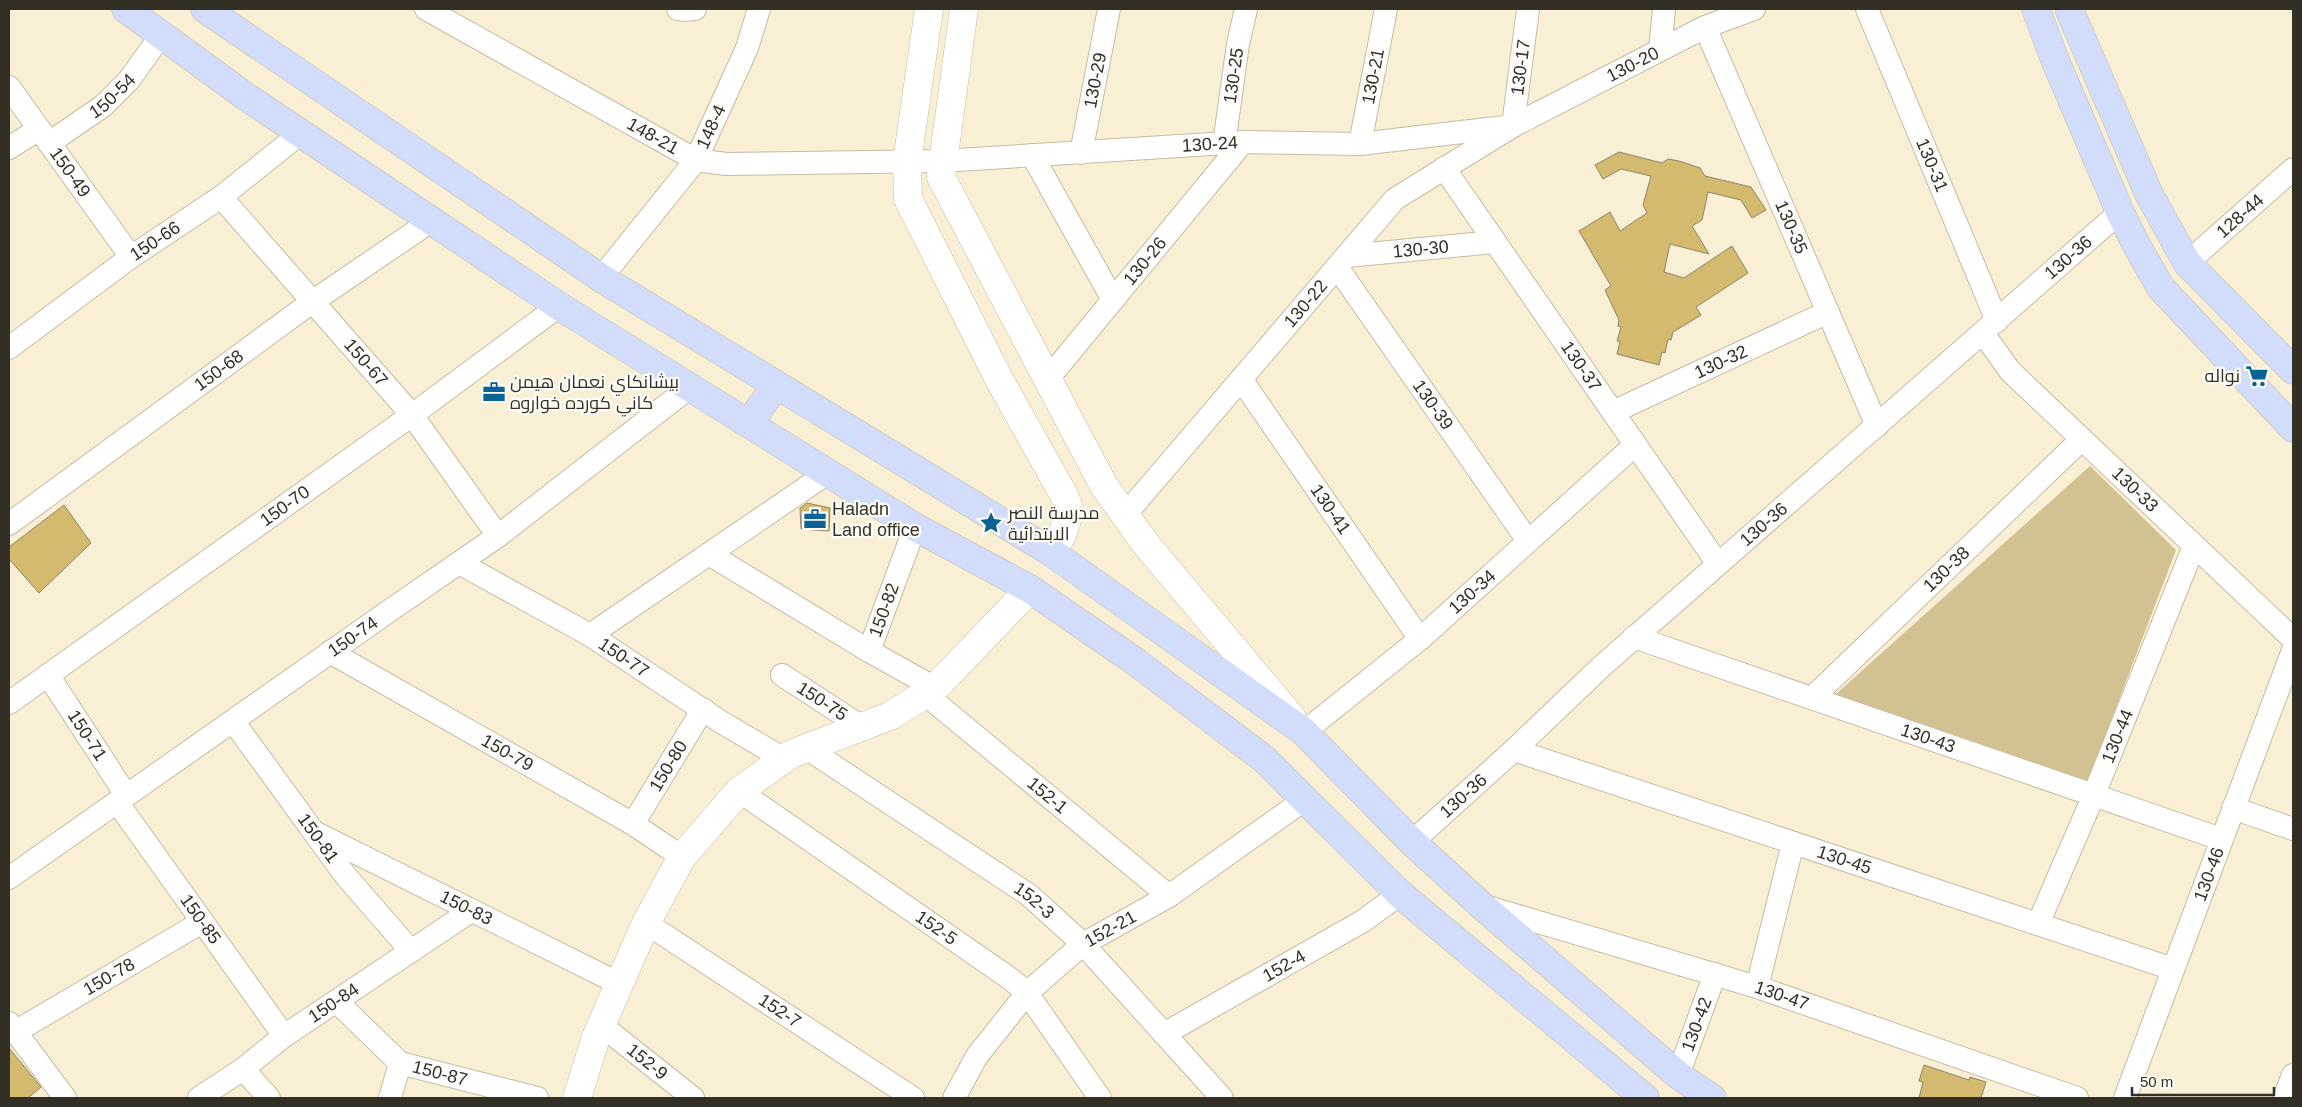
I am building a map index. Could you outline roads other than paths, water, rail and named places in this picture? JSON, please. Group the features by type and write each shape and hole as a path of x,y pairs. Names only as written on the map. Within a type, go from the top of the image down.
{"main road":[{"path":"126,9 245,96 559,306 915,527 1030,590 1136,662 1264,759 1400,894 1645,1098"},
{"path":"205,9 601,278 1051,552 1304,732 1412,842 1481,905 1678,1075 1712,1098"},
{"path":"2036,9 2055,60 2120,212 2138,248 2162,288 2292,423"},
{"path":"2069,9 2149,194 2187,263 2293,370"},
{"path":"2055,60 2085,49"},
{"path":"749,423 776,385"}],"street":[{"name":"148-21","path":"426,9 696,160 726,164 906,162"},
{"path":"678,9 695,9"},
{"name":"148-4","path":"601,278 696,160 747,48 759,9"},
{"path":"929,9 906,162 908,199 1000,382 1064,495 1070,511 1062,535 1051,552"},
{"path":"964,9 941,177 1104,486 1145,543 1304,732"},
{"name":"130-29","path":"1081,152 1109,9"},
{"name":"130-25","path":"1234,143 1238,44 1246,9"},
{"name":"130-21","path":"1360,144 1386,9"},
{"name":"130-17","path":"1513,126 1528,9"},
{"path":"1660,50 1664,9"},
{"name":"130-20","path":"1513,126 1705,27 1754,9"},
{"name":"130-31","path":"1867,9 1990,327"},
{"name":"130-35","path":"1705,27 1877,426"},
{"name":"150-54","path":"9,148 44,136 103,106 128,80 162,34"},
{"name":"150-49","path":"9,87 131,258"},
{"name":"130-24","path":"906,162 1234,143 1360,144 1513,126"},
{"name":"130-22","path":"1125,515 1395,199 1513,126"},
{"name":"150-66","path":"11,342 221,197 301,133"},
{"name":"130-26","path":"1047,380 1113,300 1234,143"},
{"path":"1032,155 1113,300"},
{"name":"130-37","path":"1444,168 1718,564"},
{"name":"128-44","path":"2187,263 2293,169"},
{"name":"150-67","path":"221,197 412,415 498,536"},
{"name":"130-36","path":"1412,842 1514,750 1634,637 2120,212"},
{"name":"150-68","path":"9,524 312,302 431,220"},
{"name":"130-30","path":"1342,261 1495,242"},
{"name":"130-39","path":"1342,261 1528,542"},
{"name":"150-70","path":"9,701 412,415 559,306"},
{"name":"130-32","path":"1612,412 1828,312"},
{"name":"130-33","path":"1990,327 2010,371 2293,639"},
{"name":"130-41","path":"1241,379 1420,639"},
{"name":"150-74","path":"9,878 498,536 690,387"},
{"name":"130-38","path":"1812,698 2082,439"},
{"name":"130-34","path":"1304,732 1420,639 1636,445"},
{"path":"590,635 829,472"},
{"name":"150-82","path":"915,527 870,651 930,691"},
{"name":"130-44","path":"2038,924 2093,796 2194,546"},
{"path":"709,554 870,651"},
{"name":"150-77","path":"459,563 590,635 703,709 796,754"},
{"path":"577,1098 580,1084 601,1025 646,923 682,857 739,791 796,754 890,716 930,691 1030,590"},
{"name":"130-43","path":"1634,637 2221,840"},
{"name":"130-46","path":"2125,1098 2293,650"},
{"name":"150-79","path":"330,652 633,824 682,857"},
{"name":"150-71","path":"48,675 122,798"},
{"name":"150-75","path":"782,675 862,728"},
{"name":"152-1","path":"930,691 1169,896"},
{"name":"150-80","path":"633,824 703,709"},
{"name":"150-81","path":"232,721 346,875 412,951"},
{"name":"130-45","path":"1514,750 2173,970"},
{"name":"152-3","path":"796,754 1029,895 1083,944 1222,1098"},
{"name":"152-5","path":"739,791 1004,975 1027,993 1100,1098"},
{"name":"150-85","path":"122,798 202,922 284,1036"},
{"name":"152-21","path":"954,1098 977,1056 1027,993 1083,944 1169,896 1304,800"},
{"path":"2233,808 2293,829"},
{"name":"150-83","path":"314,832 618,983"},
{"path":"1757,987 1793,843"},
{"name":"152-4","path":"1164,1034 1363,922 1400,894"},
{"name":"130-47","path":"1481,905 1757,987 2077,1098"},
{"name":"150-84","path":"199,1098 243,1069 284,1036 472,911"},
{"name":"150-78","path":"12,1028 202,922"},
{"name":"152-7","path":"646,923 913,1098"},
{"name":"130-42","path":"1678,1075 1715,974"},
{"name":"150-87","path":"337,1002 400,1063 536,1098"},
{"name":"152-9","path":"601,1025 693,1098"},
{"path":"12,1028 65,1098"},
{"path":"390,1098 400,1063"},
{"path":"243,1069 268,1098"},
{"path":"2284,1098 2293,1075"}],"place":[{"name":"نواله","path":"2257,376"},
{"name":"بيشانكاي نعمان هيمن كاني كورده خواروه","path":"494,392"},
{"name":"Haladn Land office","path":"815,519"},
{"name":"مدرسة النصر الابتدائية","path":"991,523"}]}
